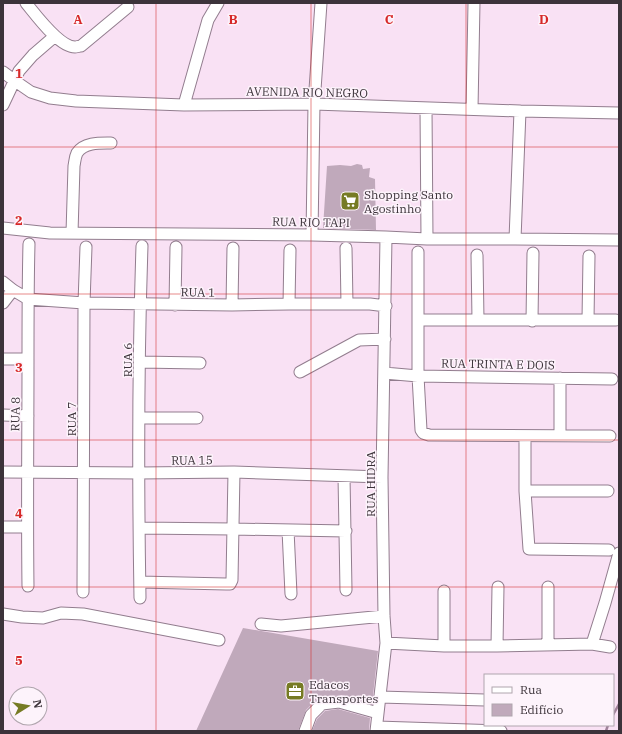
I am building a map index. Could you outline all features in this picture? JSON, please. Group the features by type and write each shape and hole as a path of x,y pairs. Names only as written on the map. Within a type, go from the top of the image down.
{"street":[{"path":"26,3 55,36 69,46 76,47 81,46 128,7"},
{"path":"184,105 208,20 218,3"},
{"path":"312,235 314,104 321,3"},
{"path":"472,109 474,3"},
{"path":"3,105 19,71 33,55 55,36"},
{"name":"AVENIDA RIO NEGRO","path":"3,72 31,92 50,98 76,100 184,105 314,104 520,111 619,112"},
{"path":"426,108 427,239"},
{"path":"515,239 520,111"},
{"path":"72,233 75,157 78,151 83,147 99,143 111,143"},
{"name":"RUA RIO TAPI","path":"3,228 50,233 312,235 427,239 619,240"},
{"name":"RUA HIDRA","path":"376,729 386,643 384,616 382,477 386,237"},
{"name":"RUA 8","path":"28,586 27,473 29,244"},
{"name":"RUA 6","path":"140,598 139,473 140,304 142,246"},
{"name":"RUA 7","path":"83,592 84,303 86,247"},
{"path":"175,305 176,247"},
{"path":"232,305 233,248"},
{"path":"346,248 347,304"},
{"path":"289,304 290,250"},
{"path":"418,252 418,376 421,430 423,433 429,435 610,436"},
{"path":"532,321 533,253"},
{"path":"477,255 478,320"},
{"path":"588,320 589,256"},
{"name":"RUA 1","path":"3,282 28,299 84,303 175,305 370,304 386,306"},
{"path":"3,303 13,290"},
{"path":"418,320 616,320"},
{"path":"300,372 359,340 385,339"},
{"path":"3,359 28,359"},
{"path":"140,362 200,363"},
{"name":"RUA TRINTA E DOIS","path":"384,373 418,376 612,379"},
{"path":"560,378 560,435"},
{"path":"3,415 28,416"},
{"path":"140,418 197,418"},
{"path":"525,436 525,491 529,549 614,551 617,567 592,644"},
{"name":"RUA 15","path":"3,472 234,472 382,477"},
{"path":"140,582 230,584 232,580 234,472"},
{"path":"344,476 346,590"},
{"path":"525,491 608,491"},
{"path":"3,527 27,528"},
{"path":"139,528 346,531"},
{"path":"288,530 291,594"},
{"path":"497,646 498,587"},
{"path":"548,587 548,645"},
{"path":"444,591 444,646"},
{"path":"3,614 43,618 61,613 83,614 219,640"},
{"path":"261,624 280,626 384,616"},
{"path":"386,643 444,646 592,644 610,647"},
{"path":"380,697 484,700"},
{"path":"305,731 311,715 322,704 339,702 378,714"},
{"path":"376,729 501,731"}],"building":[{"name":"Shopping Santo Agostinho","path":"357,164 362,165 363,169 370,168 369,177 375,179 376,230 323,228 327,166 351,166"},
{"name":"Edacos Transportes","path":"243,628 378,651 372,704 341,695 321,697 306,710 298,731 196,731"},
{"path":"338,709 370,718 369,731 312,731 317,719 325,711"}],"waterway":[{"path":"614,713 619,704"},
{"path":"606,731 608,726"}],"place":[{"name":"Shopping Santo Agostinho","path":"350,201"},
{"name":"Edacos Transportes","path":"295,691"}]}
